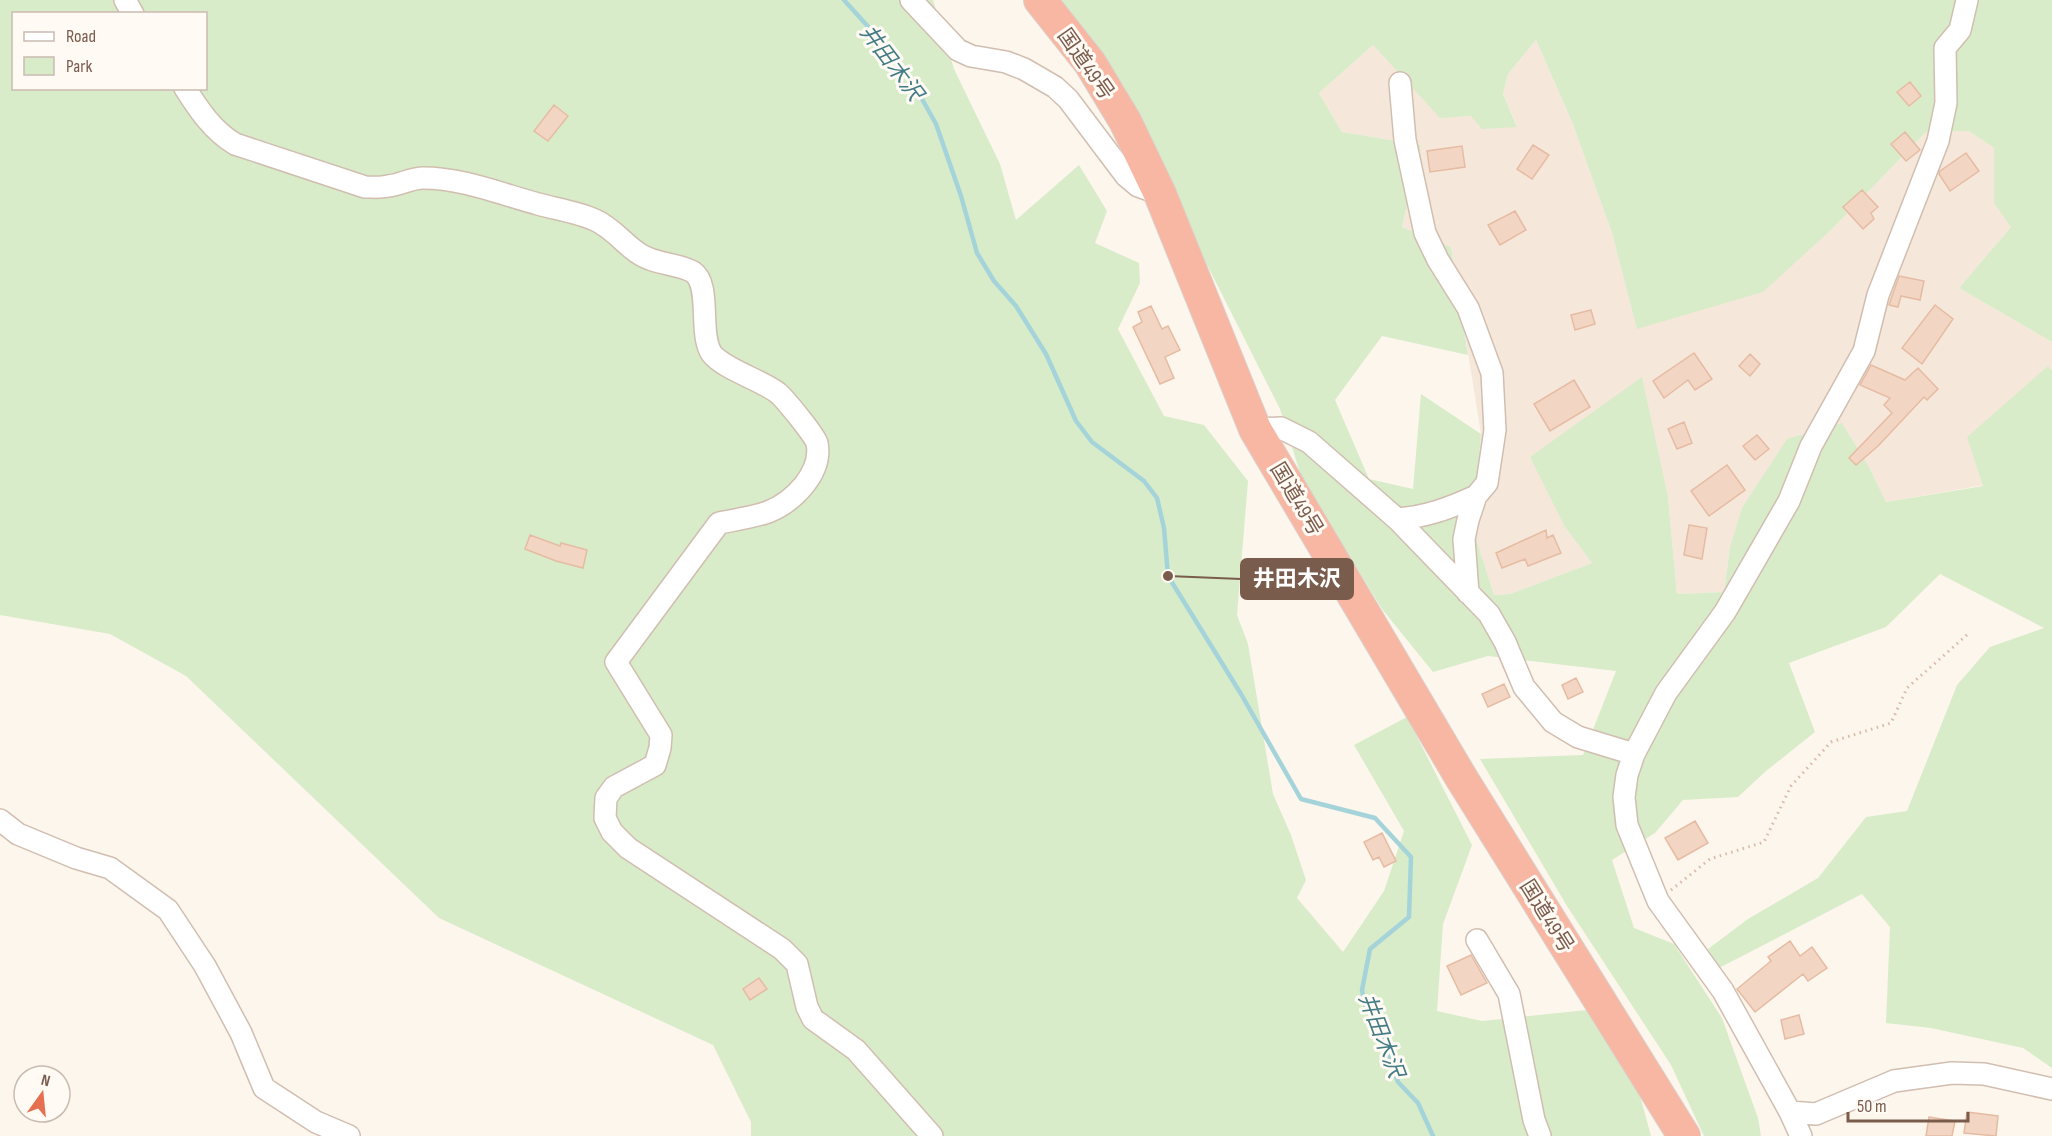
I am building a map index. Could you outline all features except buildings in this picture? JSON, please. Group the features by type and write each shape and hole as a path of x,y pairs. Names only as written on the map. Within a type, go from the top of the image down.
{"highway":[{"name":"国道49号","path":"1040,0 1090,63 1125,121 1160,194 1255,429 1462,779 1684,1136"}],"street":[{"path":"911,0 958,50 971,56 1006,62 1024,69 1055,87 1068,99 1126,176 1138,186 1160,194"},
{"path":"1801,1136 1723,991 1658,901 1627,825 1624,797 1627,775 1634,754 1666,693 1731,602 1789,501 1811,447 1864,351 1878,295 1938,141 1946,103 1945,48 1960,30 1967,0"},
{"path":"1400,83 1405,140 1425,233 1438,260 1468,308 1492,373 1496,430 1487,483 1476,496 1464,539 1468,593"},
{"path":"186,90 196,107 221,136 235,144 365,187 387,187 421,177 451,180 573,213 595,220 620,236 637,253 658,263 689,270 697,275 701,284 707,344 711,353 719,361 758,380 780,395 817,441 818,452 812,475 801,490 783,505 766,513 719,524 616,662 662,735 656,765 614,787 606,798 605,818 612,832 628,848 782,949 797,964 807,1007 813,1019 856,1050 932,1136"},
{"path":"1255,429 1281,428 1309,442 1397,519 1489,614 1505,642 1524,687 1553,722 1578,737 1634,754"},
{"path":"1397,519 1419,517 1442,511 1476,496"},
{"path":"0,820 18,834 76,858 110,868 168,910 205,966 241,1033 264,1088 316,1122 349,1136"},
{"path":"1477,940 1509,994 1534,1120 1540,1136"},
{"path":"1790,1112 1816,1114 1894,1081 1952,1073 1984,1074 2052,1089"}],"path":[{"path":"1658,901 1710,859 1764,843 1791,786 1831,742 1891,723 1907,688 1968,633"}],"shaded area":[{"path":"1536,40 1572,122 1612,233 1637,328 1833,228 1926,132 1969,131 1994,148 1994,199 2011,227 1959,288 2052,342 2052,370 2048,366 1984,485 1886,502 1870,469 1730,547 1724,592 1677,594 1668,497 1565,527 1592,563 1510,594 1494,595 1473,529 1481,434 1451,247 1402,227 1421,145 1342,132 1319,93 1373,45 1440,117 1471,116 1517,126 1503,94 1508,74"}],"green space":[{"path":"0,0 933,0 954,69 1000,164 1016,220 1079,165 1107,211 1095,243 1139,263 1140,283 1118,329 1164,416 1204,425 1248,481 1237,615 1248,644 1273,794 1291,835 1306,880 1297,898 1343,952 1384,891 1404,831 1354,745 1407,717 1472,845 1443,924 1437,1011 1482,1021 1597,1009 1630,1059 1651,1136 751,1136 751,1122 713,1045 439,918 186,676 110,634 0,615"},
{"path":"1058,0 2052,0 2052,342 1959,288 2011,227 1994,203 1994,148 1969,131 1926,132 1833,228 1763,292 1637,329 1612,233 1572,122 1536,40 1508,74 1503,94 1517,127 1482,129 1471,116 1440,118 1373,45 1319,93 1342,132 1421,145 1402,227 1451,247 1468,355 1382,336 1335,400 1369,479 1413,489 1421,394 1481,434 1473,529 1494,595 1510,594 1592,563 1565,527 1530,457 1642,377 1668,497 1677,594 1724,592 1730,547 1742,508 1787,439 1842,423 1870,469 1886,502 1983,486 1967,437 2048,366 2052,370 2052,1068 2023,1048 1931,1028 1886,1023 1890,927 1862,894 1719,968 1708,949 1748,919 1818,878 1866,817 1907,811 1957,685 1990,647 2044,628 1940,574 1886,627 1789,663 1815,732 1766,771 1738,797 1683,800 1655,833 1612,860 1634,928 1674,944 1722,1018 1758,1118 1761,1136 1704,1136 1671,1065 1567,906 1480,759 1583,755 1616,671 1488,656 1433,672 1382,609 1302,479 1280,409 1190,231 1124,86"}],"waterway":[{"name":"井田木沢","path":"844,0 882,42 912,81 936,124 961,196 977,253 994,281 1016,306 1046,354 1076,421 1092,442 1144,481 1157,498 1164,528 1168,576 1241,694 1301,799 1375,818 1411,857 1409,917 1370,949 1362,990 1365,1005 1376,1022 1398,1082 1418,1103 1433,1136"}],"place":[{"name":"井田木沢","path":"1168,576"}]}
